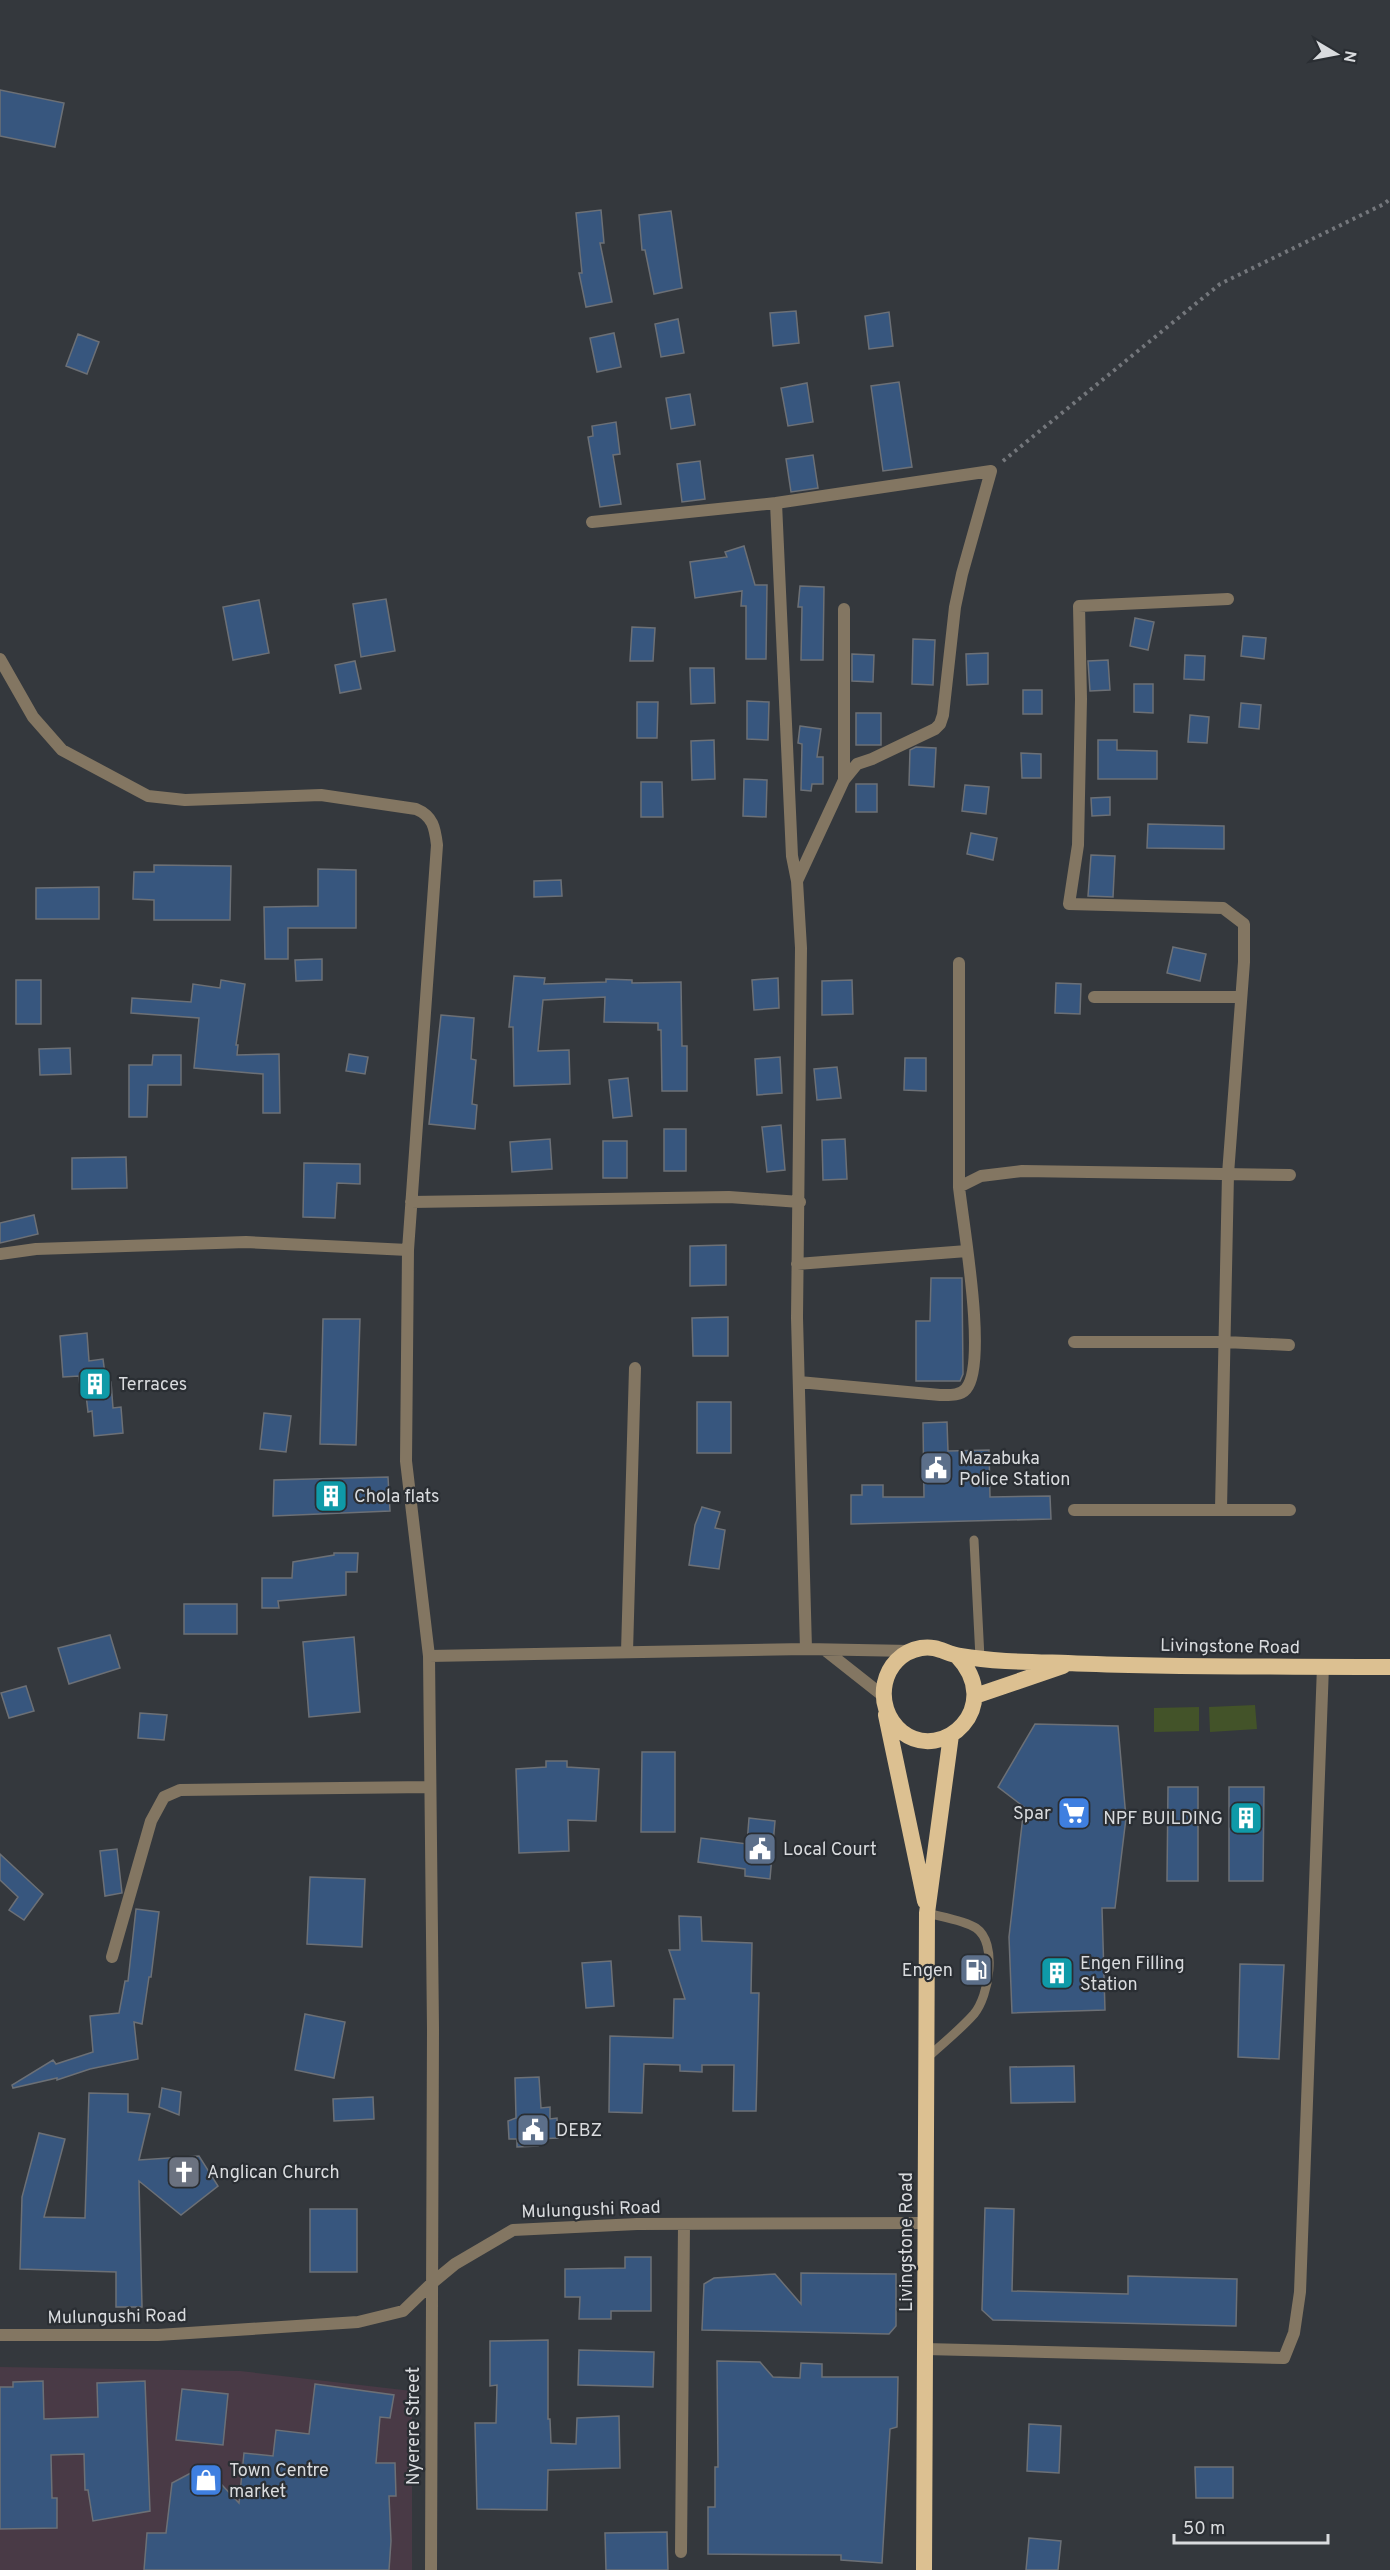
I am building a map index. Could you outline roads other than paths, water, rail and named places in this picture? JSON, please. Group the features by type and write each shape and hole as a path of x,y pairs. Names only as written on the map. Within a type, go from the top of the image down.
{"highway":[{"name":"Livingstone Road","path":"910,1651 934,1647 957,1656 1070,1663 1390,1667"},
{"path":"910,1651 895,1662 886,1677 883,1701 891,1721 903,1733 919,1739 935,1740 951,1735 968,1719 975,1696 974,1681 968,1667 957,1656"},
{"name":"Livingstone Road","path":"975,1696 1070,1663"},
{"name":"Livingstone Road","path":"883,1701 927,1913"},
{"name":"Livingstone Road","path":"924,2570 927,1913 951,1735"}],"street":[{"path":"592,522 776,503 991,471 962,574 940,724 923,736 857,764 844,780 797,881"},
{"path":"776,503 792,856 797,881 801,948 798,1154 800,1202 797,1264 806,1649"},
{"path":"1221,1509 1227,1174 1241,997 1244,924 1224,908 1069,904 1076,872 1078,845 1081,699 1079,606 1228,599"},
{"path":"844,609 844,780"},
{"name":"Nyerere Street","path":"0,659 33,717 62,750 148,796 185,800 321,795 416,808 432,820 437,856 408,1250 406,1461 429,1656 433,2029 431,2570"},
{"path":"799,1382 940,1395 958,1394 966,1389 972,1378 976,1343 959,1187 959,963"},
{"path":"1094,997 1241,997"},
{"path":"959,1187 981,1176 1022,1171 1290,1175"},
{"path":"411,1202 729,1197 800,1202"},
{"path":"0,1254 36,1249 246,1242 408,1250"},
{"path":"797,1264 967,1251"},
{"path":"1074,1342 1224,1342 1289,1345"},
{"path":"627,1652 635,1368"},
{"path":"1074,1510 1290,1510"},
{"path":"429,1656 806,1649 910,1651"},
{"path":"825,1650 883,1701"},
{"path":"925,2349 1284,2358 1294,2333 1300,2292 1323,1666"},
{"path":"112,1957 151,1821 164,1797 180,1790 430,1787"},
{"name":"Mulungushi Road","path":"0,2335 158,2335 358,2322 403,2311 455,2264 513,2229 684,2224 925,2223"},
{"path":"681,2552 684,2224"}],"lane":[{"path":"974,1540 980,1658"},
{"path":"927,1913 974,1926 985,1935 989,1944 990,1962 987,1982 976,2012 927,2058"}],"place":[{"name":"Terraces","path":"95,1384"},
{"name":"Mazabuka Police Station","path":"936,1468"},
{"name":"Chola flats","path":"331,1496"},
{"name":"Spar","path":"1074,1813"},
{"name":"NPF BUILDING","path":"1246,1818"},
{"name":"Local Court","path":"760,1849"},
{"name":"Engen","path":"976,1970"},
{"name":"Engen Filling Station","path":"1057,1973"},
{"name":"DEBZ","path":"533,2130"},
{"name":"Anglican Church","path":"184,2172"},
{"name":"Town Centre market","path":"206,2480"}]}
